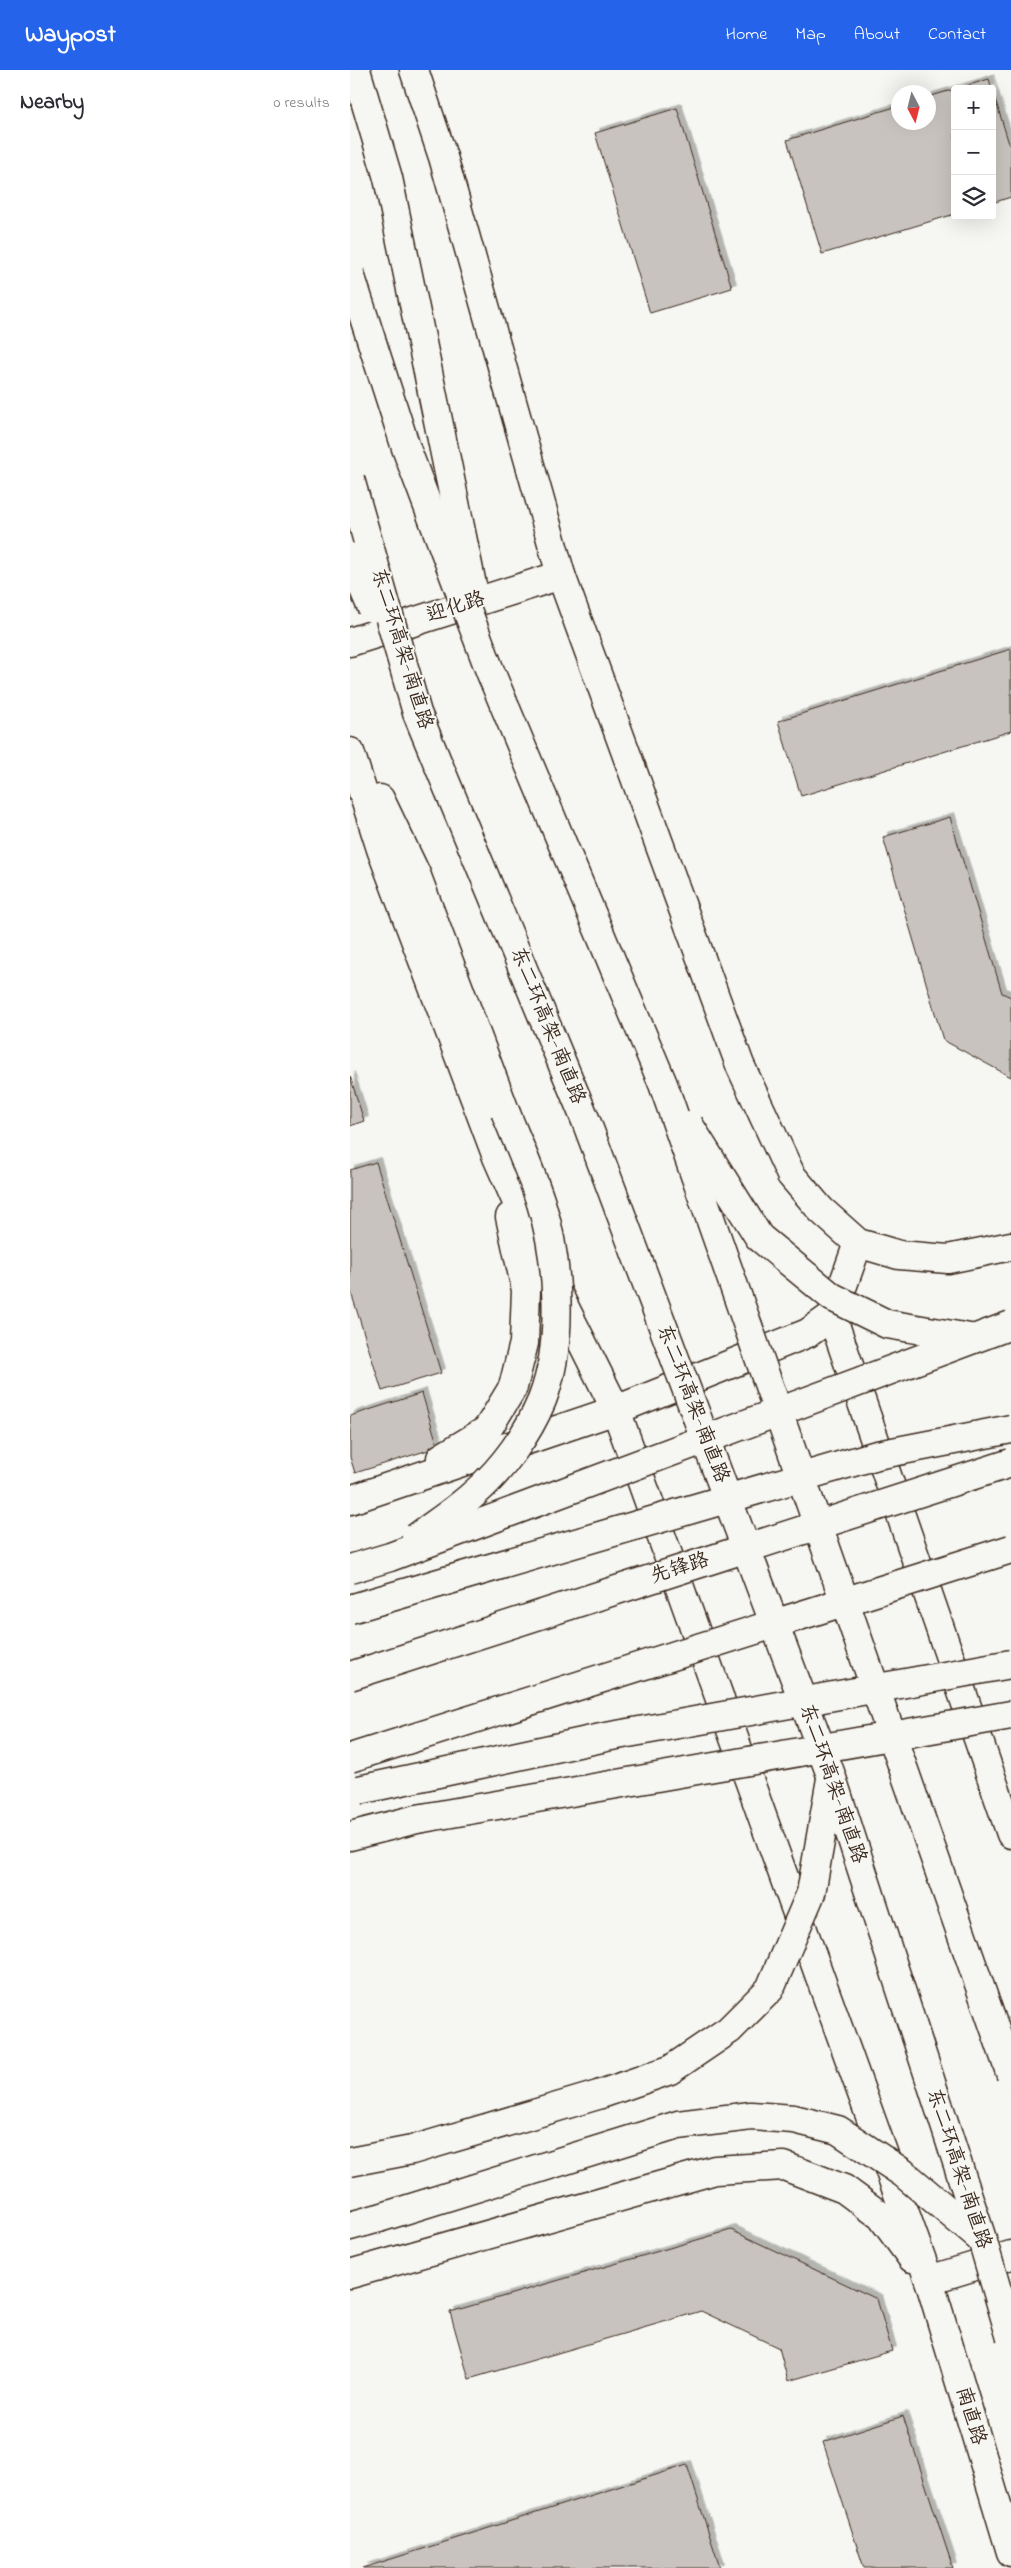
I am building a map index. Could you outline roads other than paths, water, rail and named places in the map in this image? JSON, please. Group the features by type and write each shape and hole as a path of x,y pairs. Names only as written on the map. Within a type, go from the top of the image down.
{"main road":[{"path":"356,70 388,178 490,671"},
{"path":"414,70 443,157 561,574 740,1065 791,1175 821,1210 858,1243 899,1255 948,1259 1011,1246"},
{"path":"350,274 406,448 490,671 663,1084 1011,2075"},
{"name":"东二环高架-南直路","path":"350,479 417,713 586,1121 831,1775 982,2240 1011,2338"},
{"path":"350,557 417,713"},
{"name":"迎化路","path":"350,642 561,574"},
{"path":"350,737 416,874 541,1203 554,1262 556,1310 549,1372 542,1399 529,1428 504,1462 477,1492 390,1557"},
{"path":"350,752 381,849 497,1157 526,1290 524,1343 513,1387 487,1430 400,1484"},
{"path":"663,1084 759,1237 832,1296 887,1324 936,1334 1011,1342"},
{"name":"南直路","path":"497,1157 552,1282 616,1410 928,2280 1011,2552"},
{"path":"350,1500 616,1410 808,1333 832,1316 858,1243"},
{"path":"832,1316 1011,1834"},
{"path":"350,1568 390,1557 1011,1325"},
{"path":"350,1609 877,1455 1011,1430"},
{"name":"先锋路","path":"350,1676 1011,1463"},
{"path":"350,1758 1011,1549"},
{"path":"355,1791 606,1737 1011,1664"},
{"path":"350,1836 417,1819 1011,1715"},
{"path":"350,2162 412,2150 598,2095 670,2070 729,2030 770,1989 811,1893 831,1775"},
{"path":"350,2226 678,2125 751,2116 794,2118 838,2130 903,2173 982,2240"},
{"path":"350,2274 715,2170 784,2166 844,2189 881,2216 928,2280 1011,2255"},
{"path":"350,2218 378,2218"}]}
